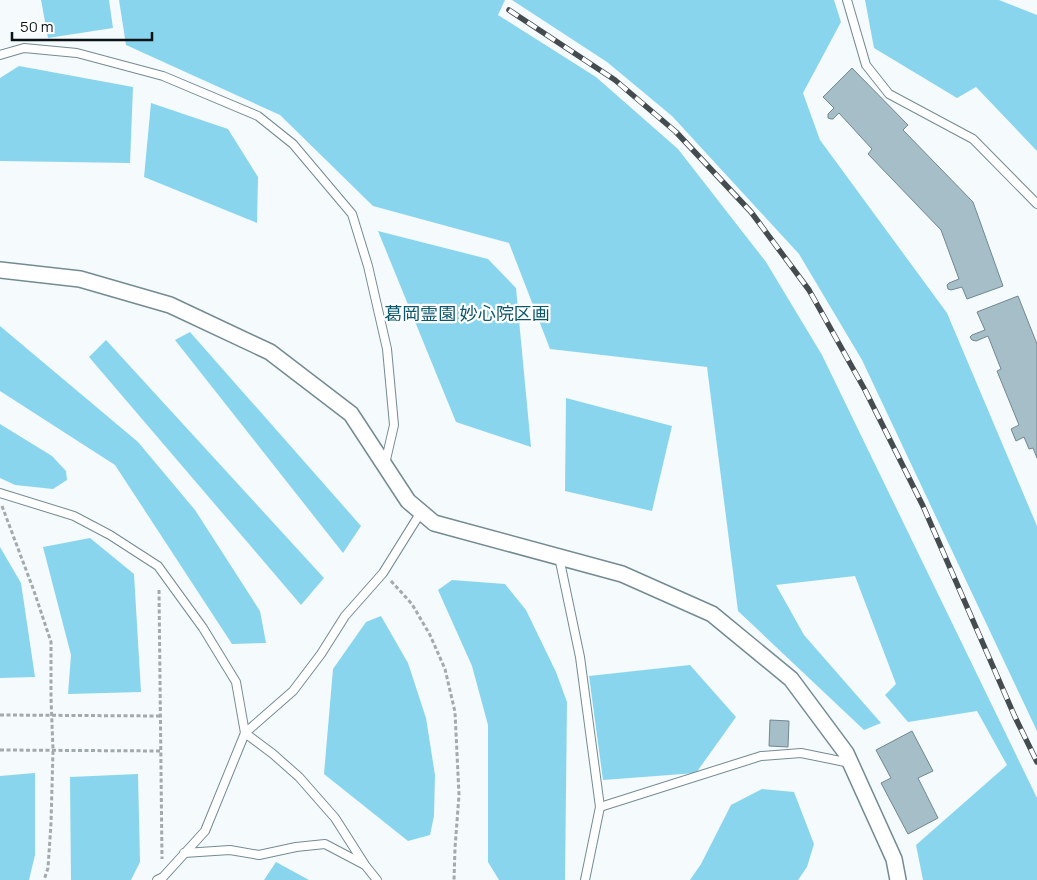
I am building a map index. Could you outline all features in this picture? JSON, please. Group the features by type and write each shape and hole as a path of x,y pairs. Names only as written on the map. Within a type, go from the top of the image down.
{"street":[{"path":"0,270 80,279 170,305 270,352 351,414 408,500 434,524 622,574 712,614 791,679 846,753 894,859 898,880"}],"lane":[{"path":"847,0 866,65 889,94 973,139 1037,204"},
{"path":"0,55 24,48 77,53 163,76 258,116 293,144 352,214 368,266 387,349 394,425 385,466"},
{"path":"0,493 74,516 110,535 158,566 203,628 236,682 245,733 299,777 335,818 365,865 377,880"},
{"path":"160,878 205,831 245,733 293,692 321,654 345,616 383,573 421,512"},
{"path":"559,558 580,657 600,808 585,880"},
{"path":"600,808 761,756 801,754 850,763"},
{"path":"184,853 230,850 259,855 296,847 325,844 365,865"}],"path":[{"path":"0,501 51,642 53,750 51,823 48,868 44,880"},
{"path":"158,566 161,751 160,878"},
{"path":"383,573 412,604 430,635 445,669 455,712 459,795 454,880"},
{"path":"0,715 160,716"},
{"path":"0,750 161,751"}],"green space":[{"path":"41,0 109,0 113,28 48,38"},
{"path":"119,0 505,0 498,15 596,77 678,149 766,262 822,355 1037,798 1037,880 923,880 916,845 1007,765 977,711 908,722 885,695 896,684 855,576 776,585 804,635 881,723 864,730 738,611 707,367 550,349 509,243 373,206 280,115 126,45"},
{"path":"512,0 834,0 841,22 803,93 820,140 947,313 1037,526 1037,731 862,360 799,254 672,116 607,62"},
{"path":"865,0 999,0 1037,15 1037,151 976,87 957,98 874,48"},
{"path":"19,66 133,87 130,163 0,161 0,78"},
{"path":"151,103 228,129 258,177 257,223 144,177"},
{"name":"葛岡霊園 妙心院区画","path":"378,231 488,259 516,288 531,447 456,422"},
{"path":"0,326 138,442 195,510 260,611 266,643 232,644 115,465 0,391"},
{"path":"190,332 361,526 343,553 175,340"},
{"path":"106,340 324,578 301,605 89,357"},
{"path":"566,398 672,426 652,511 565,491"},
{"path":"0,424 52,456 66,471 67,480 53,489 15,485 0,478"},
{"path":"90,538 134,574 141,692 68,694 71,655 43,547"},
{"path":"0,547 21,583 35,677 0,678"},
{"path":"452,580 505,584 526,610 556,672 567,702 565,880 499,880 488,862 488,725 472,666 438,590"},
{"path":"381,616 408,663 426,718 435,775 434,816 430,835 408,841 324,774 333,669 366,622"},
{"path":"690,665 736,717 696,773 603,780 589,676"},
{"path":"35,773 35,855 29,880 0,880 0,776"},
{"path":"138,774 140,862 131,880 71,880 70,777"},
{"path":"762,789 794,792 814,844 807,867 798,880 690,880 701,864 731,805"},
{"path":"276,862 309,880 264,880"}],"building":[{"path":"852,68 908,125 903,130 973,202 1003,286 967,299 962,287 948,289 947,285 949,283 959,279 941,230 868,154 872,149 839,113 833,119 828,118 828,114 834,108 823,97"},
{"path":"1018,296 1037,344 1037,458 1033,448 1029,449 1024,437 1016,441 1011,429 1019,425 997,371 1001,369 988,336 976,341 970,337 985,330 977,312"},
{"path":"770,720 789,721 788,747 769,746"},
{"path":"912,731 933,771 918,778 938,818 908,834 881,783 891,778 876,750"}],"railway":[{"path":"509,10 615,80 676,132 751,212 809,290 865,390 923,506 1015,717 1037,762"}]}
